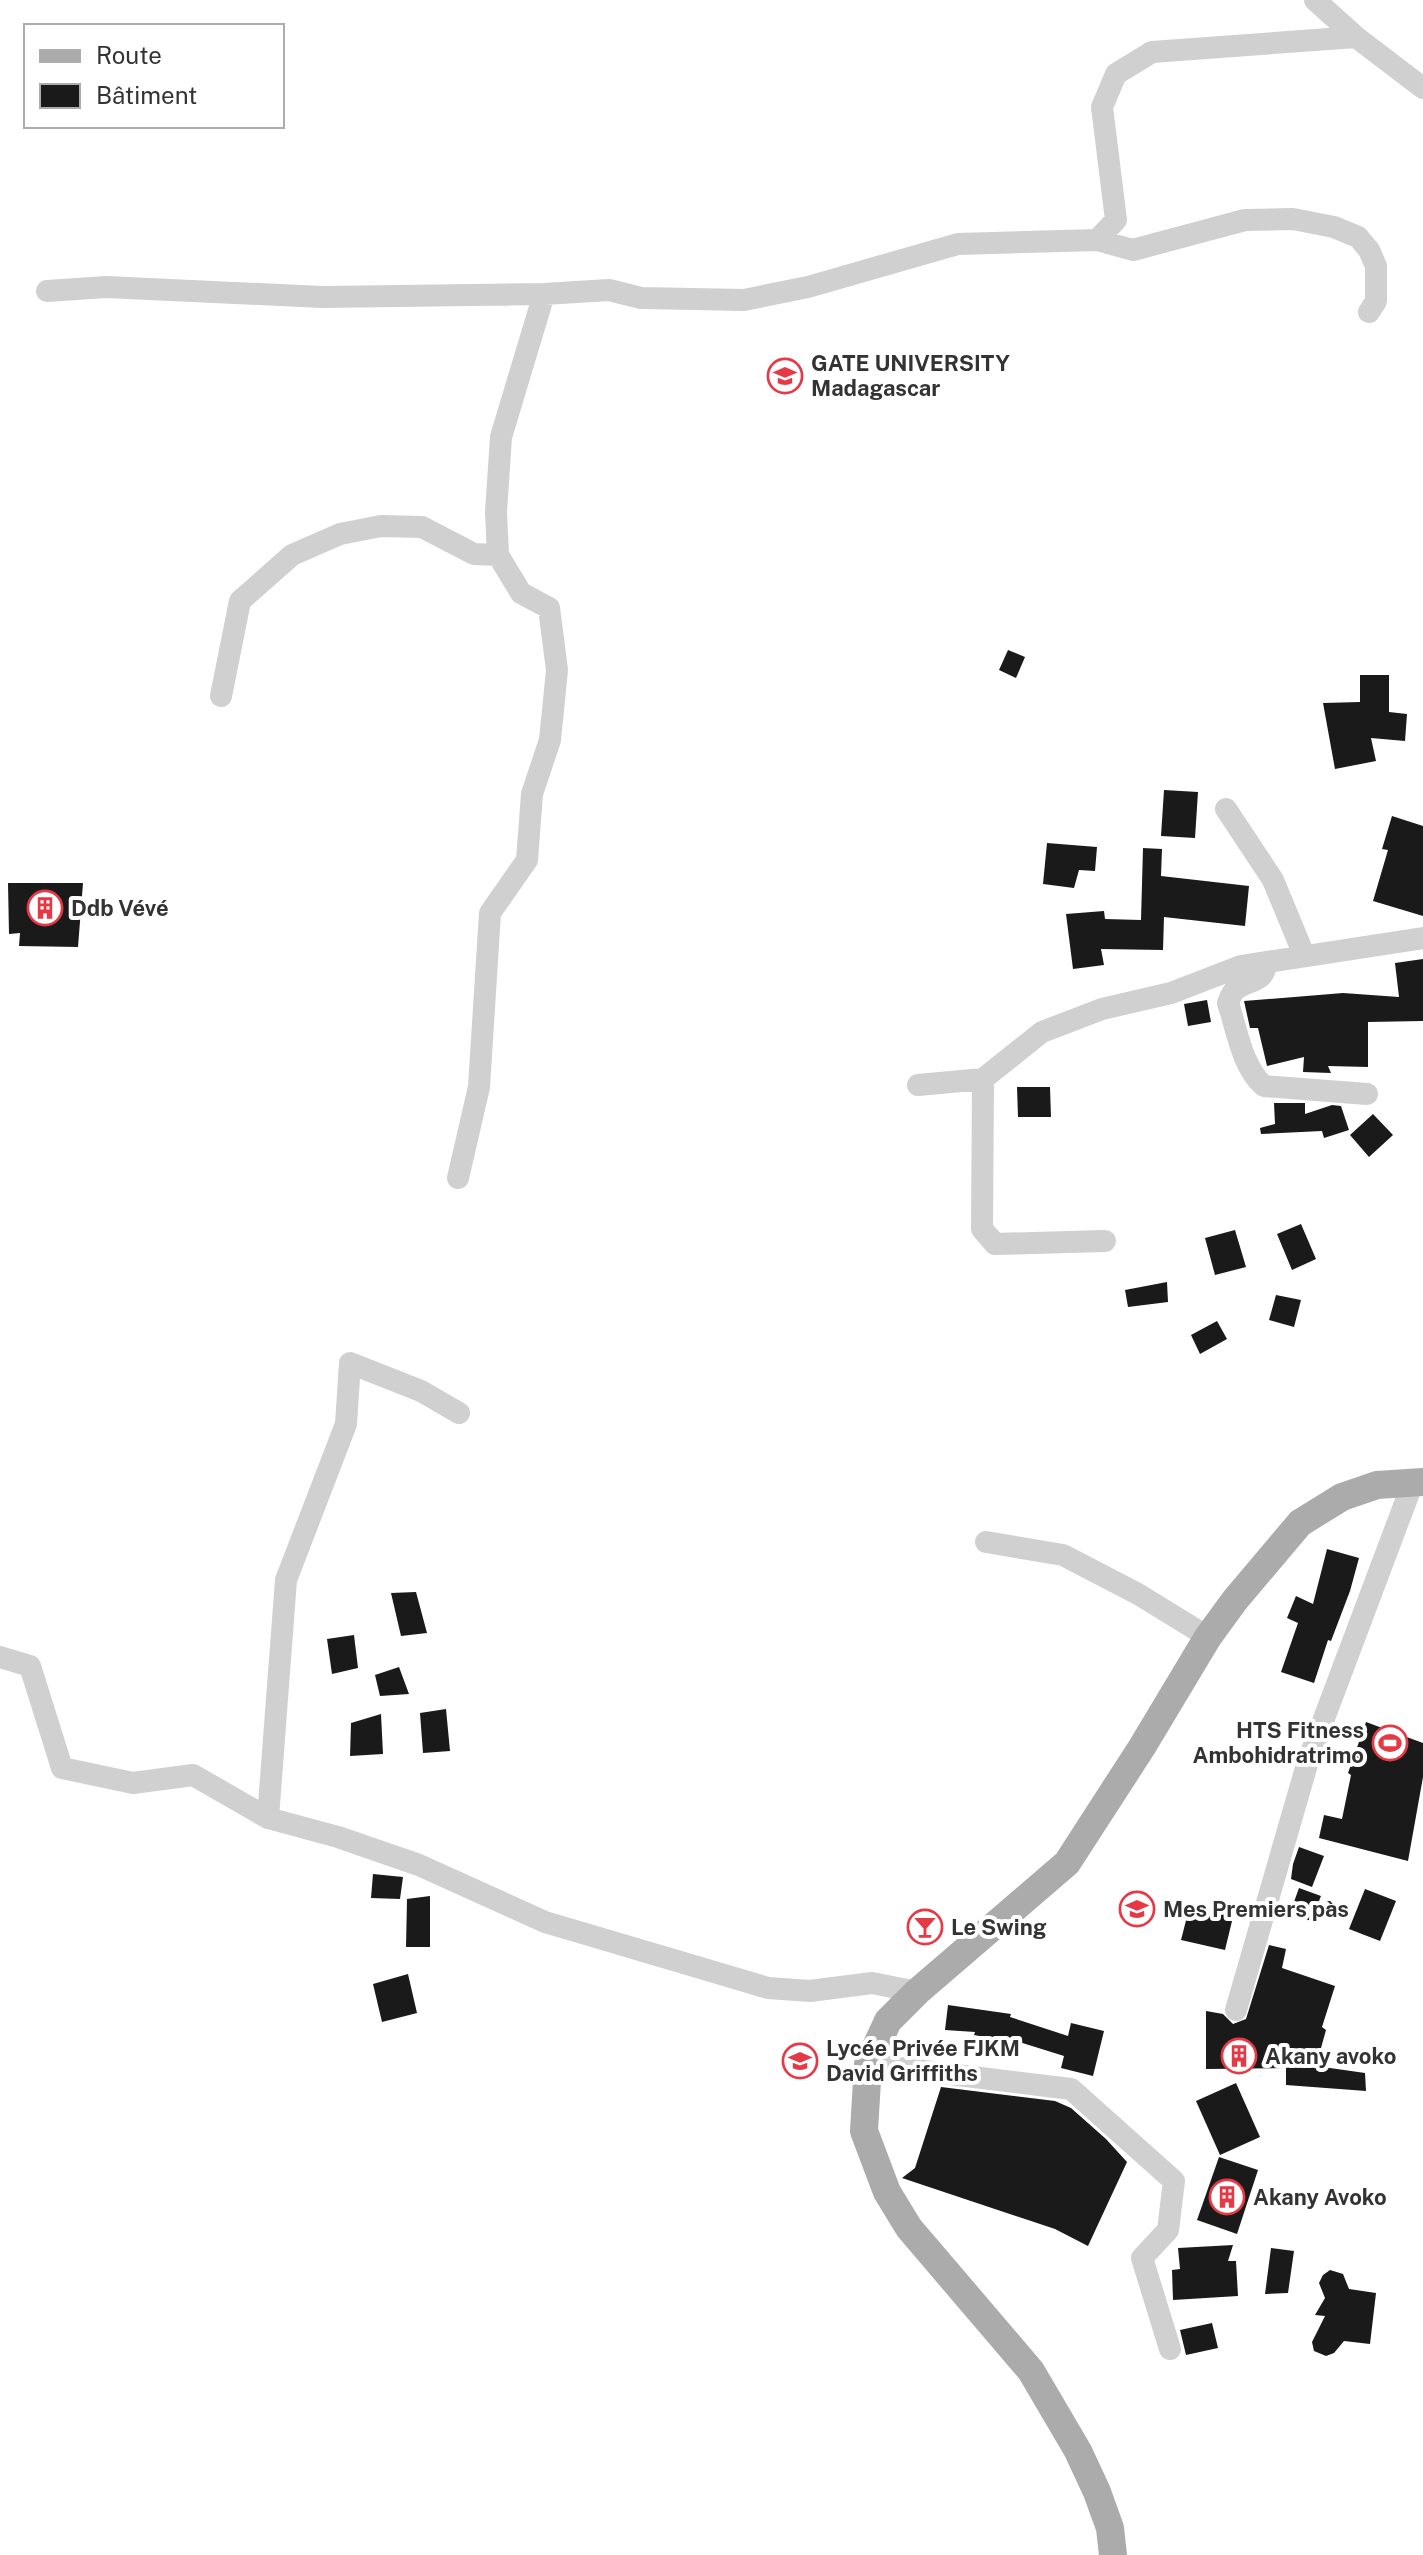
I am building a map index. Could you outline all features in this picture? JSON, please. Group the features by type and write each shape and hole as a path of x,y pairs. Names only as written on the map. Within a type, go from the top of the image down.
{"main road":[{"path":"1113,2555 1110,2528 1097,2492 1078,2451 1031,2371 909,2228 887,2192 864,2131 868,2064 888,2021 917,1992 1067,1863 1208,1637 1300,1523 1342,1497 1377,1485 1418,1482"}],"street":[{"path":"1315,0 1356,37 1423,88"},
{"path":"1097,240 1116,220 1102,107 1116,74 1152,52 1356,37"},
{"path":"47,291 106,287 322,297 544,294 609,290 641,298 744,300 808,287 958,244 1097,240 1133,250 1245,220 1293,219 1334,227 1358,237 1369,250 1376,266 1376,301 1369,312"},
{"path":"458,1178 479,1087 490,913 527,860 532,794 550,740 557,670 549,608 521,593 498,555 496,512 501,437 544,294"},
{"path":"221,696 240,601 292,555 340,534 381,526 422,527 474,554 498,555"},
{"path":"1226,809 1273,880 1304,955"},
{"path":"918,1085 983,1079 1042,1032 1102,1009 1171,993 1241,966 1423,938"},
{"path":"1266,962 1261,978 1234,991 1228,1003 1255,1078 1264,1086 1367,1094"},
{"path":"983,1079 982,1229 995,1244 1105,1241"},
{"path":"268,1818 286,1580 346,1424 350,1363 421,1391 459,1413"},
{"path":"1236,2010 1308,1761 1418,1482"},
{"path":"986,1542 1063,1555 1138,1594 1208,1637"},
{"path":"0,1657 30,1666 62,1768 133,1783 193,1775 268,1818 338,1837 419,1865 545,1922 768,1988 810,1991 872,1983 917,1992"},
{"path":"868,2064 1071,2089 1174,2181 1168,2230 1142,2258 1170,2349"}],"building":[{"path":"1008,650 1025,657 1016,678 999,670"},
{"path":"1360,675 1389,675 1389,712 1407,714 1405,741 1371,738 1376,761 1335,769 1323,703 1360,702"},
{"path":"1164,790 1198,792 1195,838 1161,836"},
{"path":"1392,816 1423,826 1423,916 1373,901 1388,850 1382,849"},
{"path":"1047,843 1097,847 1095,871 1079,870 1074,888 1043,884"},
{"path":"1143,848 1162,849 1161,876 1249,886 1245,926 1164,917 1163,950 1101,949 1104,965 1073,969 1066,914 1104,911 1105,919 1141,920"},
{"name":"Ddb Vévé","path":"8,883 83,883 78,947 19,946 20,933 9,934"},
{"path":"1423,959 1423,1021 1368,1022 1368,1067 1328,1066 1331,1073 1303,1072 1304,1057 1267,1066 1258,1028 1250,1028 1244,1001 1343,993 1399,997 1395,963"},
{"path":"1207,1000 1211,1022 1188,1026 1184,1004"},
{"path":"1017,1087 1050,1087 1051,1117 1018,1117"},
{"path":"1274,1103 1305,1103 1305,1114 1332,1105 1341,1106 1349,1130 1324,1138 1322,1131 1261,1134 1260,1128 1275,1124"},
{"path":"1373,1114 1393,1135 1369,1157 1350,1135"},
{"path":"1301,1224 1316,1259 1292,1270 1277,1234"},
{"path":"1235,1230 1246,1267 1215,1275 1205,1238"},
{"path":"1167,1282 1168,1302 1128,1307 1125,1290"},
{"path":"1276,1295 1301,1300 1294,1327 1269,1320"},
{"path":"1217,1321 1227,1339 1200,1354 1191,1335"},
{"path":"1327,1549 1359,1558 1350,1591 1331,1641 1328,1640 1314,1683 1281,1672 1298,1623 1287,1618 1296,1596 1313,1604"},
{"path":"416,1592 427,1633 401,1636 391,1593"},
{"path":"354,1635 358,1668 332,1674 327,1639"},
{"path":"399,1667 409,1694 380,1696 375,1675"},
{"path":"446,1709 450,1751 423,1753 420,1713"},
{"path":"381,1714 383,1754 350,1756 351,1723"},
{"path":"1366,1722 1423,1743 1423,1777 1408,1861 1319,1838 1324,1815 1342,1819 1351,1775 1348,1773"},
{"path":"1299,1847 1324,1856 1312,1887 1291,1879"},
{"path":"373,1874 403,1877 400,1899 371,1898"},
{"path":"1299,1888 1321,1896 1311,1921 1290,1913"},
{"path":"1365,1889 1396,1901 1380,1941 1349,1929"},
{"path":"430,1896 430,1947 406,1947 407,1899"},
{"path":"1190,1905 1221,1912 1232,1921 1225,1950 1181,1940"},
{"path":"1269,1945 1286,1949 1282,1968 1335,1986 1322,2027 1326,2030 1316,2066 1365,2073 1366,2091 1286,2085 1286,2068 1206,2069 1206,2011 1223,2014 1233,2024 1246,2019"},
{"path":"408,1974 417,2013 382,2022 373,1984"},
{"path":"948,2005 1011,2014 1010,2017 1068,2036 1071,2023 1104,2031 1093,2076 1061,2068 1064,2056 1006,2038 1006,2041 974,2035 975,2032 945,2030"},
{"name":"Akany Avoko","path":"1236,2083 1260,2137 1220,2155 1196,2101"},
{"path":"941,2087 1055,2101 1071,2108 1106,2139 1127,2162 1088,2246 1055,2229 902,2178 915,2168"},
{"name":"Akany Avoko","path":"1219,2157 1258,2170 1237,2234 1197,2220"},
{"path":"1233,2245 1228,2261 1236,2261 1238,2296 1173,2300 1172,2270 1180,2269 1178,2248"},
{"path":"1271,2248 1294,2251 1288,2293 1265,2294"},
{"path":"1330,2270 1343,2274 1349,2289 1376,2293 1370,2344 1344,2341 1334,2353 1326,2356 1314,2351 1312,2342 1325,2316 1315,2315 1325,2298 1319,2283"},
{"path":"1212,2323 1218,2348 1186,2355 1180,2330"}],"place":[{"name":"GATE UNIVERSITY Madagascar","path":"785,376"},
{"name":"Ddb Vévé","path":"45,908"},
{"name":"HTS Fitness Ambohidratrimo","path":"1390,1743"},
{"name":"Mes Premiers pàs","path":"1137,1909"},
{"name":"Le Swing","path":"925,1927"},
{"name":"Akany avoko","path":"1239,2056"},
{"name":"Lycée Privée FJKM David Griffiths","path":"800,2061"},
{"name":"Akany Avoko","path":"1227,2197"}]}
